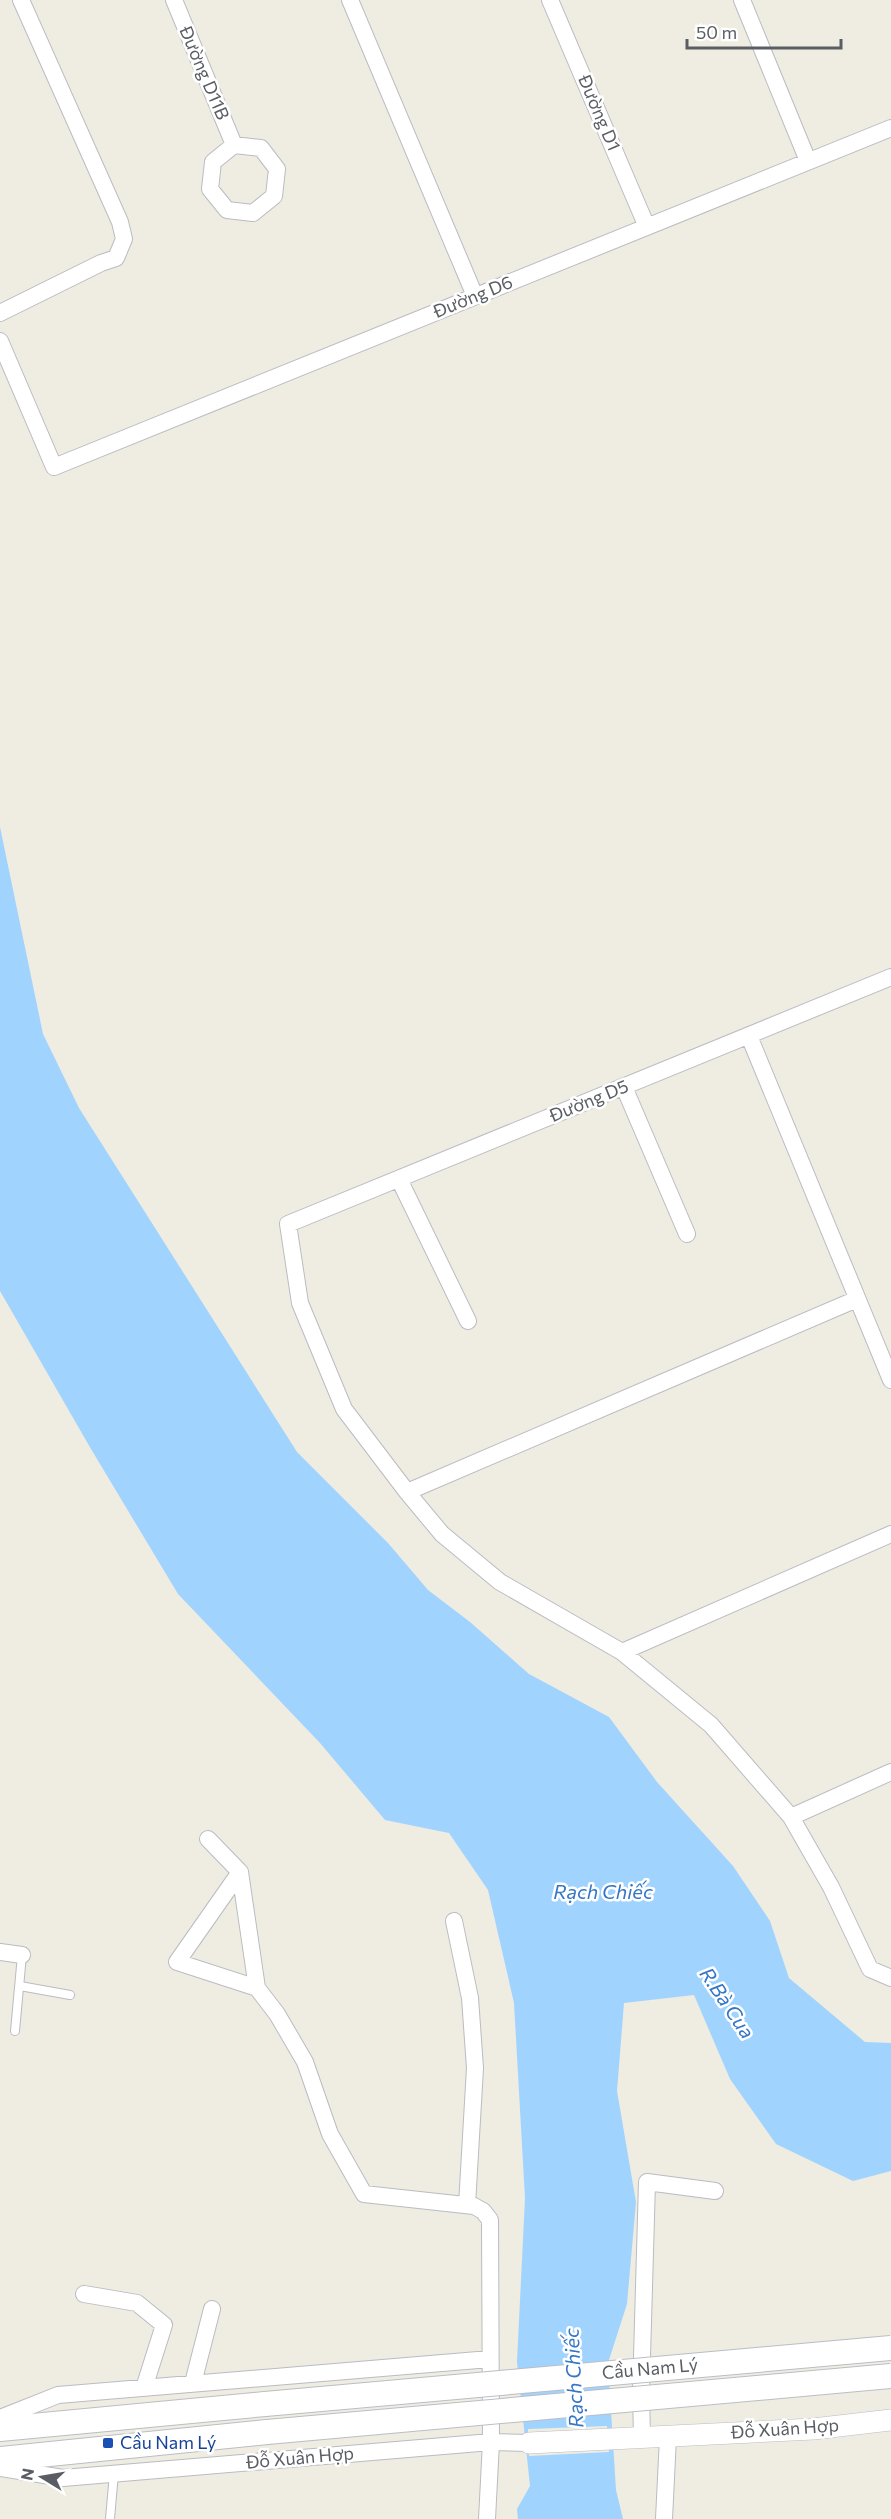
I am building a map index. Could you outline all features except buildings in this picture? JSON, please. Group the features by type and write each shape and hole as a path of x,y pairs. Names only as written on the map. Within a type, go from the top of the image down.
{"main road":[{"name":"Cầu Nam Lý","path":"0,2429 891,2348"},
{"name":"Cầu Nam Lý","path":"267,2432 891,2376"},
{"name":"Đỗ Xuân Hợp","path":"0,2459 267,2432"}],"street":[{"path":"0,313 101,263 117,258 124,239 120,222 21,0"},
{"name":"Đường D11B","path":"174,0 234,145"},
{"path":"350,0 475,296"},
{"name":"Đường D1","path":"550,0 647,227"},
{"path":"742,0 808,161"},
{"name":"Đường D6","path":"0,341 54,467 891,128"},
{"path":"234,145 261,148 277,170 274,196 253,213 226,210 210,189 213,162 234,145"},
{"name":"Đường D5","path":"407,1492 344,1409 300,1303 288,1224 891,977"},
{"path":"749,1035 891,1380"},
{"path":"624,1087 687,1234"},
{"path":"399,1179 468,1321"},
{"path":"858,1299 407,1492 441,1534 500,1582 622,1652 711,1725 791,1817 831,1887 870,1969 891,1978"},
{"path":"622,1652 891,1534"},
{"path":"791,1817 891,1772"},
{"path":"208,1839 240,1872 257,1988 277,2014 305,2062 330,2134 364,2194 467,2205 483,2211 490,2220 491,2442 487,2519"},
{"path":"240,1872 177,1962 257,1988"},
{"path":"454,1921 470,1998 475,2068 467,2205"},
{"path":"0,1952 22,1955"},
{"path":"642,2437 641,2392 647,2182 715,2191"},
{"path":"84,2294 136,2303 164,2325 144,2388"},
{"path":"193,2383 212,2309"},
{"path":"0,2418 58,2395 490,2359"},
{"name":"Đỗ Xuân Hợp","path":"0,2468 63,2478 491,2442 529,2443 669,2437 813,2429 891,2420"},
{"path":"664,2519 669,2437"}],"lane":[{"path":"15,2031 22,1955"},
{"path":"20,1986 70,1995"},
{"path":"110,2519 114,2473"}],"water":[{"name":"Rạch Chiếc","path":"0,827 43,1034 79,1108 297,1452 388,1543 428,1590 470,1622 529,1674 609,1717 657,1782 733,1866 770,1921 789,1978 865,2042 891,2043 891,2171 853,2181 776,2144 730,2079 694,1995 624,2003 617,2091 636,2202 627,2304 608,2363 616,2490 623,2519 518,2519 517,2509 530,2486 517,2362 525,2198 514,2003 488,1890 449,1833 385,1820 320,1743 178,1594 0,1291"}],"pier":[{"path":"607,2426 609,2452 529,2456 528,2429"}],"place":[{"name":"Cầu Nam Lý","path":"108,2443"}],"water label":[{"name":"R.Bà Cua","path":"727,2003"}]}
